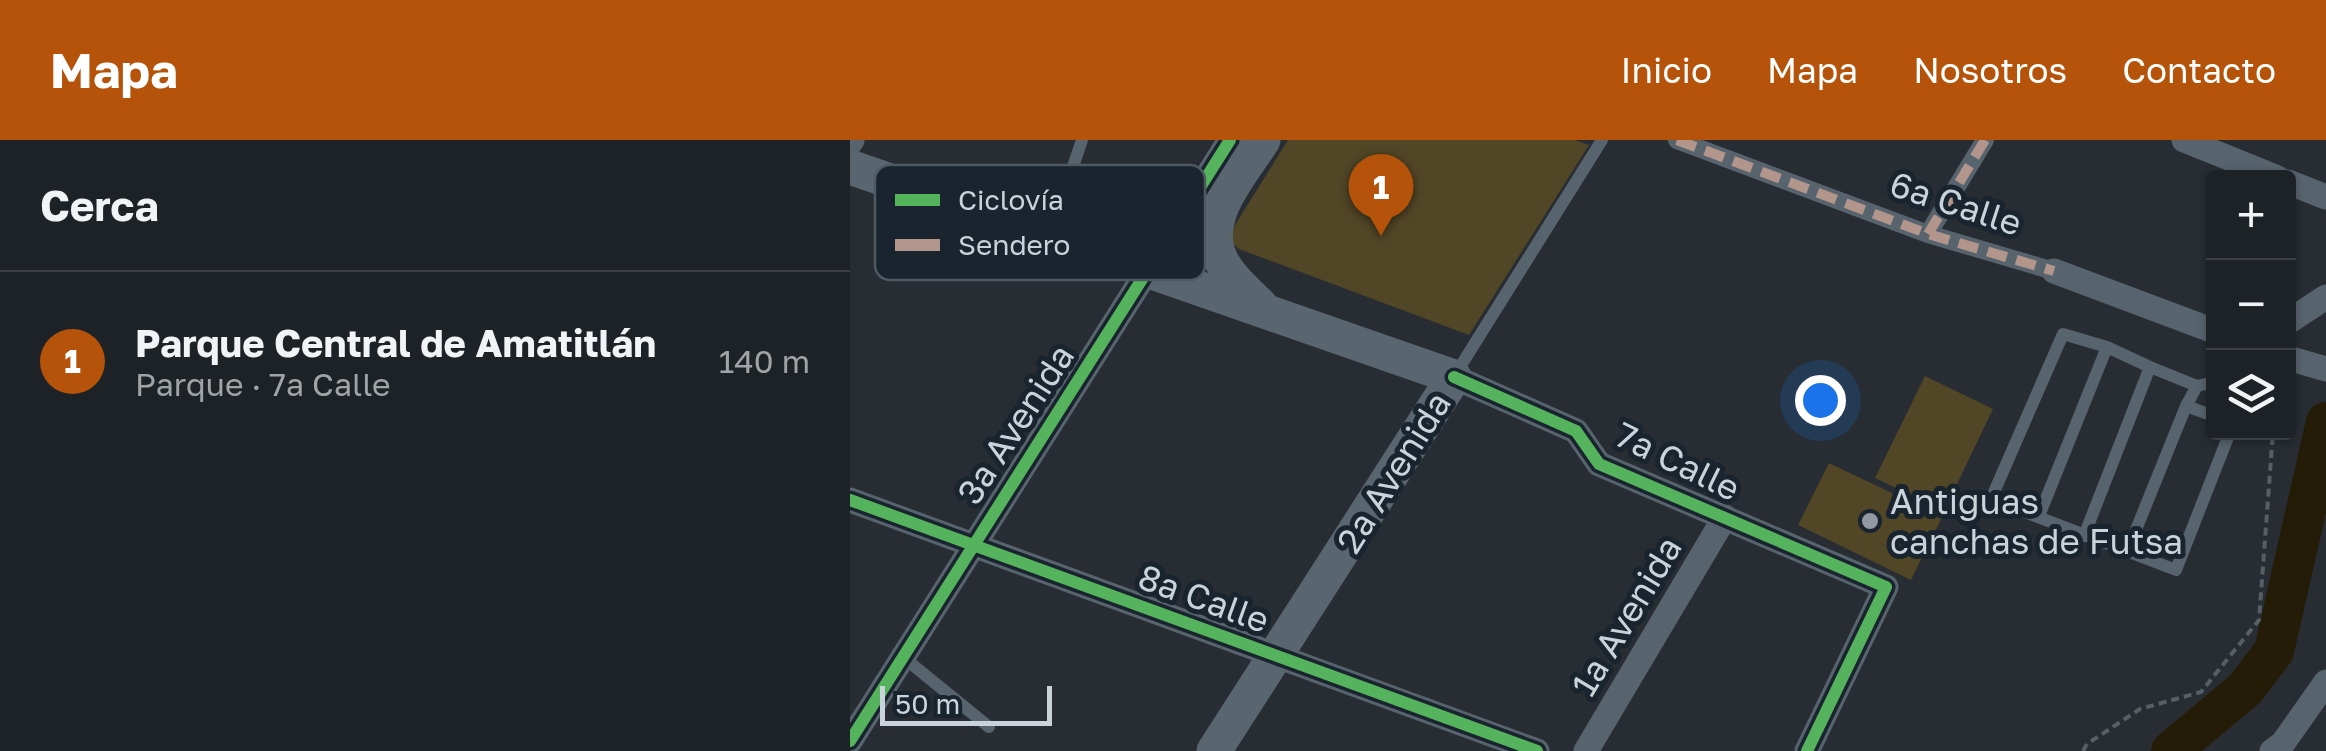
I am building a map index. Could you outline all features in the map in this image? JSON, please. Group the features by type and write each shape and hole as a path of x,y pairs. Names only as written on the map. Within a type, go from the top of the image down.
{"main road":[{"path":"1263,140 1216,216 1214,231 1220,260 1266,312"},
{"name":"7a Calle","path":"850,167 875,176"},
{"name":"7a Calle","path":"1175,280 1454,377"},
{"name":"2a Avenida","path":"1214,751 1454,377"}],"street":[{"name":"3a Avenida","path":"1205,181 1230,140"},
{"name":"6a Calle","path":"1677,140 1928,234 2054,271 2206,328"},
{"path":"1928,234 1985,140"},
{"path":"2184,140 2258,170"},
{"path":"2296,185 2326,197"},
{"name":"3a Avenida","path":"850,741 1144,280"},
{"path":"2296,317 2326,297"},
{"name":"7a Calle","path":"1454,377 1576,431 1599,464 1886,587 1807,751"},
{"name":"8a Calle","path":"850,500 1537,751"},
{"name":"1a Avenida","path":"1586,751 1725,517"},
{"path":"2272,751 2283,742 2326,682"}],"lane":[{"path":"1074,165 1082,140"},
{"name":"2a Avenida","path":"1454,377 1602,140"},
{"path":"2206,384 2197,386 2106,347 2063,334 1990,500 2176,570 2227,440"},
{"path":"2039,516 2106,347"},
{"path":"2084,536 2150,367"},
{"path":"2127,552 2197,386"},
{"path":"2186,406 2206,413"},
{"path":"902,657 989,727"}],"path":[{"path":"2082,751 2140,709 2200,692 2259,620 2272,440"}],"shaded area":[{"path":"1288,140 1575,140 1589,145 1469,335 1239,249 1233,243 1230,233"},
{"name":"Antiguas canchas de Futsa","path":"1925,376 1993,409 1944,511 1875,478"},
{"name":"Antiguas canchas de Futsa","path":"1829,463 1942,517 1911,580 1798,525"}],"waterway":[{"path":"2171,751 2245,689 2274,651 2326,422"}],"marked path":[{"path":"1677,140 1928,234 2054,271"},
{"path":"1928,234 1985,140"}],"cycle path":[{"path":"1205,180 1230,140"},
{"path":"850,741 1141,280"},
{"path":"1454,377 1576,431 1599,464 1886,587 1807,751"},
{"path":"850,500 1537,751"}],"place":[{"name":"Parque Central de Amatitlán","path":"1381,236"},
{"name":"Antiguas canchas de Futsa","path":"1870,521"}]}
